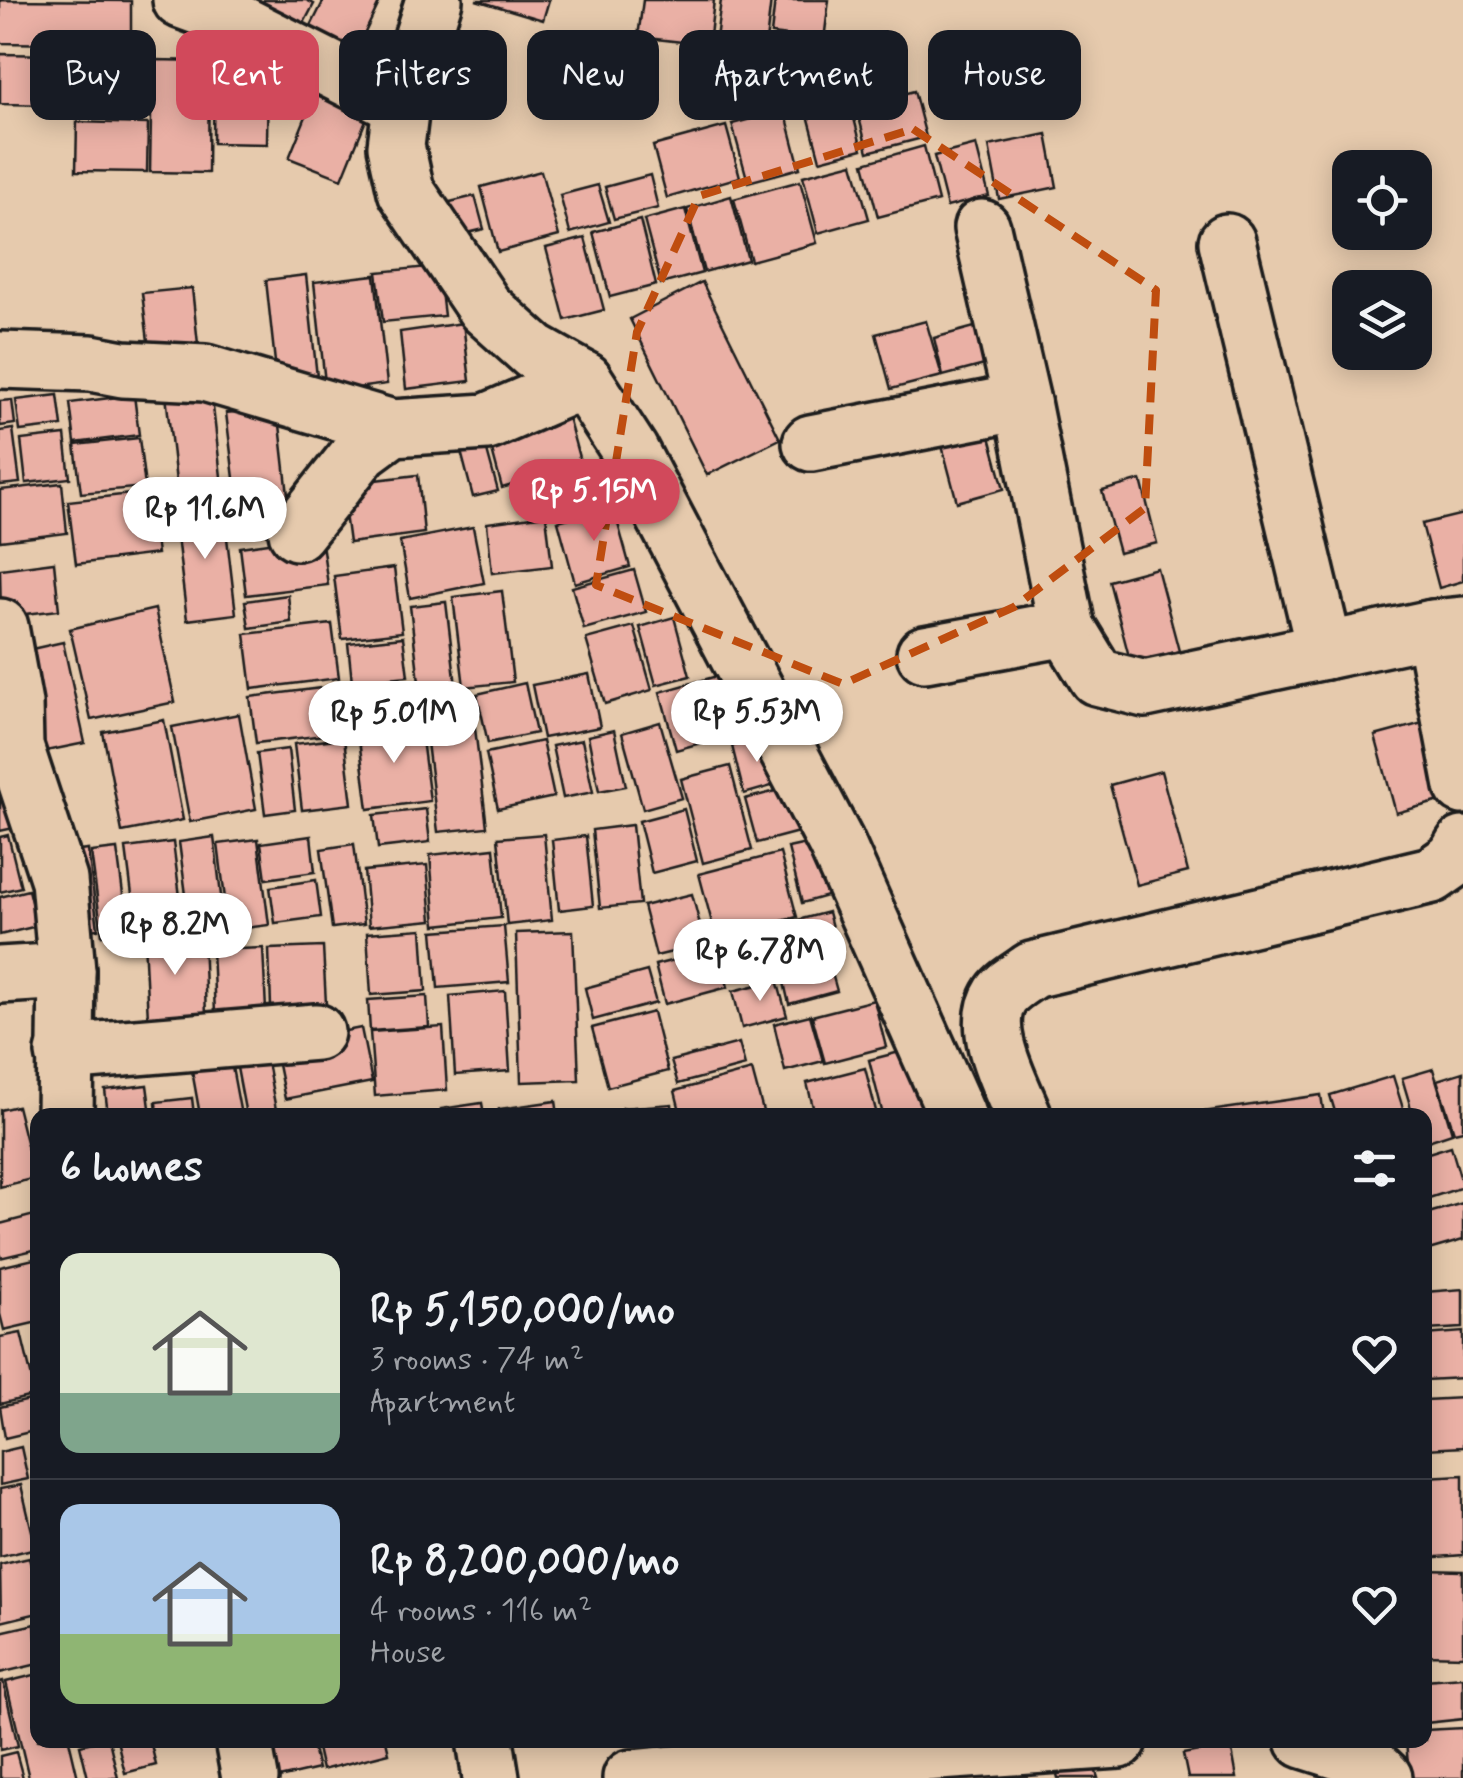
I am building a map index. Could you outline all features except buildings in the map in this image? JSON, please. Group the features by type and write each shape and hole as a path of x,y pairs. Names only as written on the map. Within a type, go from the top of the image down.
{"street":[{"path":"180,0 225,16 339,73"},
{"path":"424,30 434,0"},
{"path":"399,120 396,146 406,191 447,255 486,308 534,352 584,380 630,452 836,843 951,1098 1000,1062"},
{"path":"982,228 1022,402 1066,628 1096,677 1146,689 1448,627 1463,786"},
{"path":"1227,242 1325,651"},
{"path":"0,360 205,373 392,428 488,422 584,380"},
{"path":"810,443 1022,402"},
{"path":"296,532 362,450 392,428"},
{"path":"0,627 14,704 7,748 59,880 67,971 65,1108"},
{"path":"925,654 1066,628"},
{"path":"1020,1108 1000,1062 993,1028 1001,996 1032,970 1432,875 1455,860 1463,844"},
{"path":"0,974 67,971"},
{"path":"64,1053 316,1032"},
{"path":"244,1748 250,1778"},
{"path":"486,1748 491,1778"},
{"path":"631,1778 806,1760 994,1748"},
{"path":"1331,1748 1364,1758 1384,1778"}],"highlighted area":[{"path":"913,129 1156,290 1145,508 1014,607 843,684 596,585 637,332 699,196"}]}
